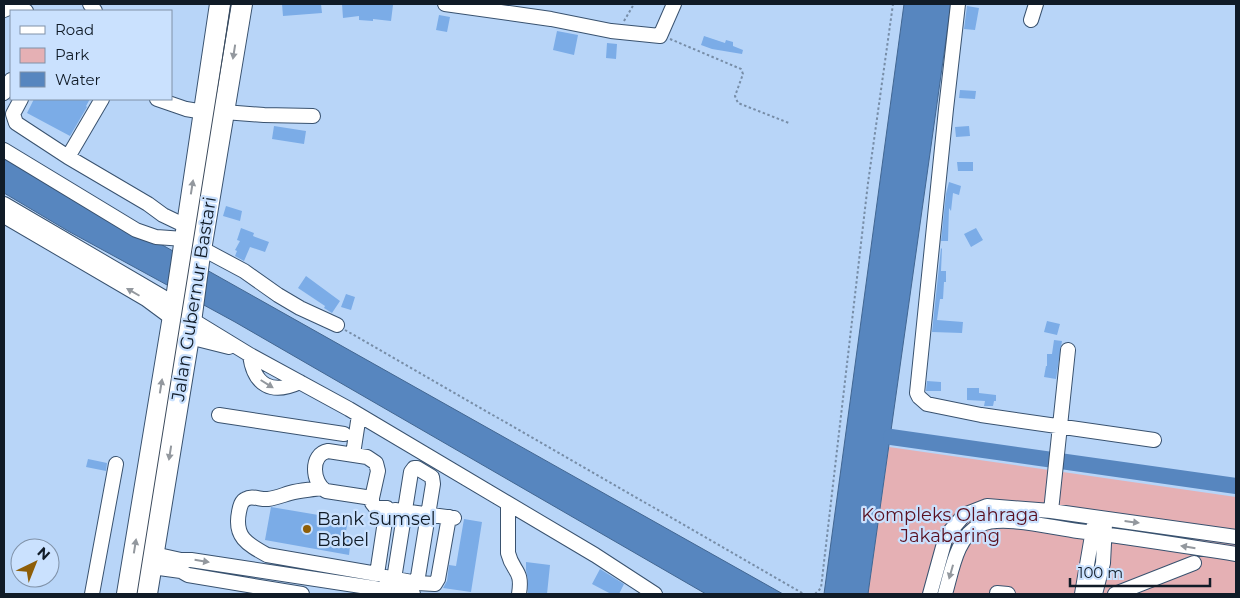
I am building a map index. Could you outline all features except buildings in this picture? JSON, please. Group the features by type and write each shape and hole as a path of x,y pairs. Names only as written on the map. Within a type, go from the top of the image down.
{"highway":[{"name":"Jalan Gubernur Bastari","path":"147,594 153,561 183,312 204,112 220,4"},
{"name":"Jalan Gubernur Bastari","path":"190,246 224,112 242,4"},
{"name":"Jalan Gubernur Bastari","path":"127,594 183,312"}],"street":[{"path":"446,4 550,19 618,32 662,35 674,4"},
{"path":"958,4 945,113 917,393 927,404 981,415 1154,440"},
{"path":"1031,20 1036,4"},
{"path":"4,10 14,6 24,10"},
{"path":"4,93 10,82"},
{"path":"20,100 13,114 16,123 68,157 148,204 163,215 190,246"},
{"path":"68,157 101,100"},
{"path":"160,100 177,107 204,112"},
{"path":"224,112 264,116 313,116"},
{"path":"4,150 136,230 190,246 244,271 300,308 337,325"},
{"path":"4,204 246,352 354,412 595,555 655,594"},
{"path":"4,216 146,299 183,312"},
{"path":"1051,511 1068,350"},
{"path":"346,453 344,434 354,412"},
{"path":"346,453 354,412"},
{"path":"219,415 344,434"},
{"path":"153,561 191,560 409,591 437,582 452,518 376,508 372,503 378,471 376,463 367,457 346,453 328,451 320,455 316,466 316,480 321,488 326,491 372,498"},
{"path":"92,594 116,464"},
{"path":"394,580 411,472 414,468 417,468 429,475 434,484 409,591"},
{"path":"321,488 292,492 270,499 246,498 240,505 237,522 238,530 248,544 267,555 377,574 394,580 409,591"},
{"path":"508,504 508,553 509,559 519,574 519,594"},
{"path":"930,594 946,536 964,515 987,506 1051,511 1236,537"},
{"path":"377,574 387,508"},
{"path":"1096,594 1102,563 1099,533 1100,518"},
{"path":"945,594 955,558 968,534 988,521 1017,522 1236,554"},
{"path":"1082,594 1099,533"},
{"path":"153,561 188,575 302,594"},
{"path":"1115,594 1194,563"},
{"path":"260,588 262,571"},
{"path":"997,594 1008,594"}],"path":[{"path":"618,32 634,4"},
{"path":"815,594 821,588 868,182 894,4"},
{"path":"665,38 674,40 742,69 743,74 735,96 738,103 789,123"},
{"path":"337,325 804,594"}],"green space":[{"name":"Kompleks Olahraga Jakabaring","path":"889,447 1236,497 1236,594 868,594"}],"water":[{"path":"904,4 951,4 868,594 824,594"},
{"path":"4,156 783,594 706,594 235,322 68,231 4,193"}],"waterway":[{"path":"891,437 1236,486"}],"tram line":[{"path":"137,594 231,4"}],"place":[{"name":"Bank Sumsel Babel","path":"307,529"}]}
